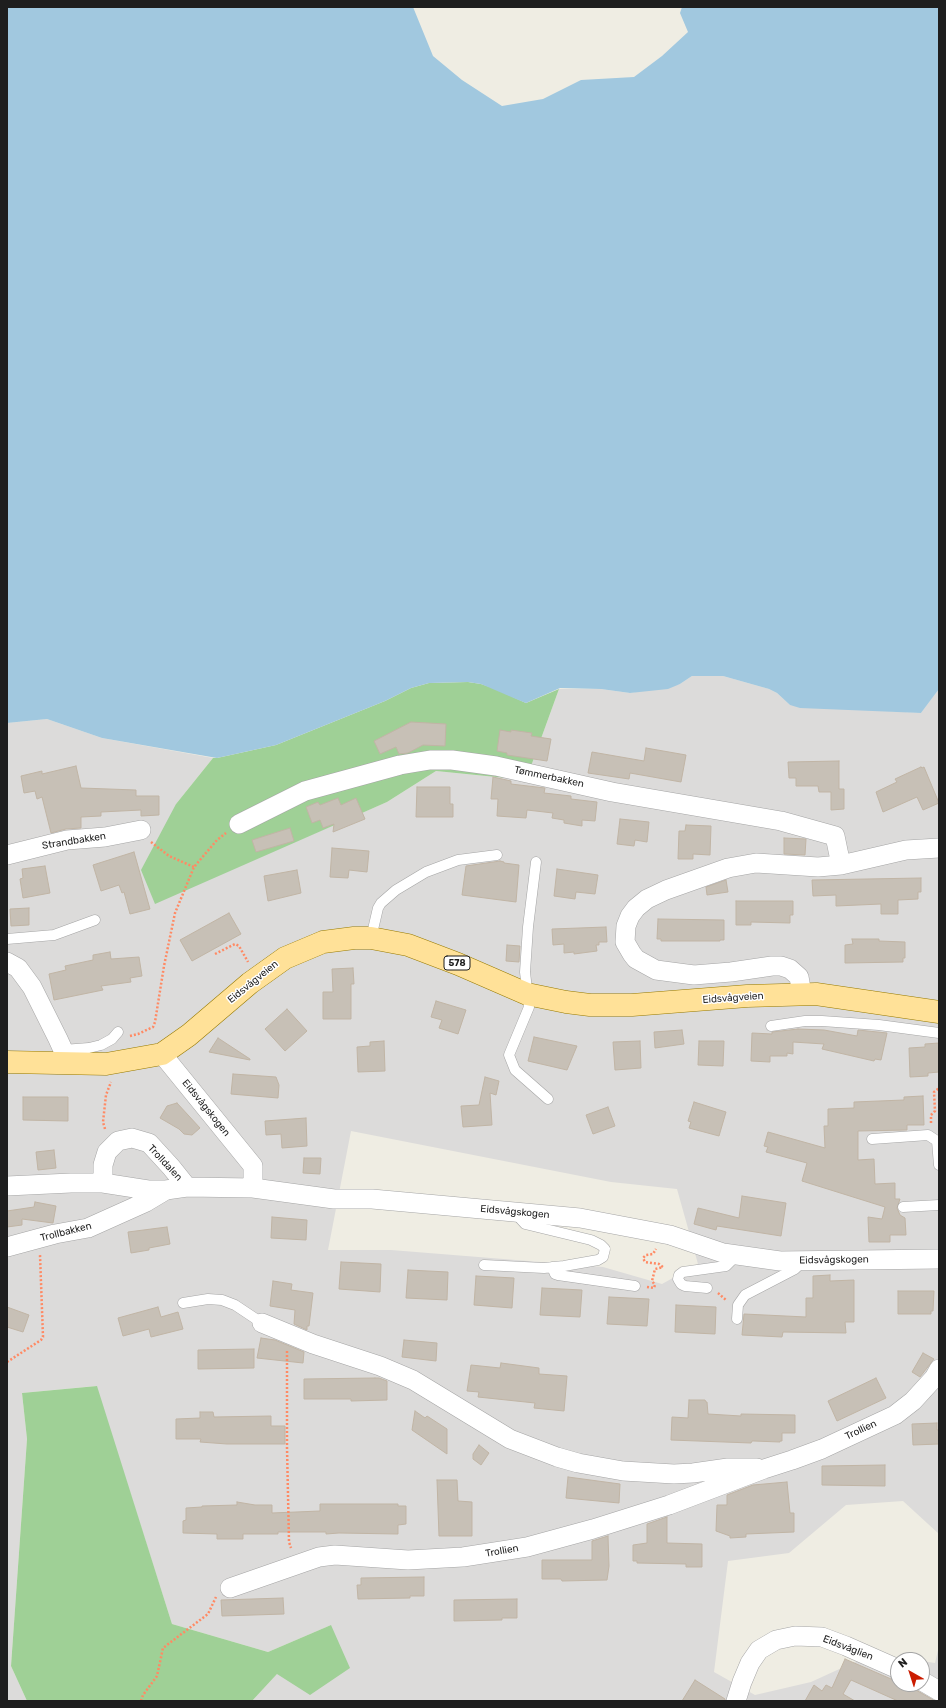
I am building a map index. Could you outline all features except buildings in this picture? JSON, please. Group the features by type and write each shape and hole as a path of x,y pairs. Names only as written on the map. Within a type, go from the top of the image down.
{"main road":[{"name":"Eidsvågveien","path":"7,1062 64,1057 106,1064 162,1054 189,1035 250,983 285,958 323,942 339,939 371,938 408,945 426,951 527,994 566,1002 611,1005 802,994 833,996 939,1012"}],"street":[{"name":"Tømmerbakken","path":"239,824 305,791 400,765 430,760 452,760 496,766 612,792 781,821 835,836 842,865"},
{"name":"Strandbakken","path":"7,855 67,840 105,837 140,830"},
{"path":"802,994 798,977 790,969 781,966 694,975 656,970 636,959 625,942 626,926 630,916 636,908 647,899 666,890 728,868 756,863 818,867 842,865 906,850 939,848"},
{"path":"7,962 18,968 32,987 64,1057"},
{"name":"Eidsvågskogen","path":"162,1054 253,1166 253,1188 334,1198 372,1199 580,1218 670,1235 723,1253 780,1261 939,1259"},
{"name":"Trolldalen","path":"103,1183 102,1165 107,1152 118,1142 132,1138 149,1144 171,1167 187,1187"},
{"name":"Trolldalen","path":"7,1186 103,1183 148,1190 166,1190 187,1187 253,1188"},
{"name":"Trollbakken","path":"7,1247 55,1234 88,1228 146,1202 166,1190"},
{"name":"Trollien","path":"262,1323 313,1344 380,1366 413,1380 510,1439 557,1457 578,1463 623,1471 674,1474 728,1468 766,1468"},
{"name":"Trollien","path":"230,1588 319,1557 335,1555 426,1560 470,1556 522,1548 593,1529 669,1505 766,1468 792,1460 894,1415 913,1401 934,1378 939,1369"},
{"name":"Eidsvåglien","path":"736,1701 750,1662 759,1650 776,1640 795,1636 822,1638 846,1646 890,1665"},
{"path":"930,1686 939,1691"}],"lane":[{"path":"371,938 378,908 381,903 401,887 426,872 458,860 497,855"},
{"path":"536,862 525,963 529,1007 509,1055 516,1070 548,1099"},
{"path":"7,939 54,935 96,920"},
{"path":"771,1026 822,1020 879,1025 939,1034"},
{"path":"64,1057 102,1044 115,1035"},
{"path":"872,1139 932,1136 936,1141 939,1165"},
{"path":"902,1207 939,1206"},
{"path":"484,1265 552,1267 598,1260 603,1257 605,1249 601,1245 591,1240 525,1224 514,1211"},
{"path":"707,1288 685,1286 681,1284 678,1278 679,1275 684,1272 726,1266 737,1255"},
{"path":"737,1316 738,1304 745,1294 795,1269 799,1265 800,1261"},
{"path":"552,1267 555,1274 558,1275 635,1286"},
{"path":"183,1303 208,1299 222,1300 235,1305 262,1323"}],"path":[{"path":"115,1035 138,1034 153,1027 175,913 194,867 217,840 239,824"},
{"path":"140,830 169,856 194,867"},
{"path":"215,954 235,944 239,946 250,967"},
{"path":"106,1133 103,1122 106,1095 112,1079"},
{"path":"931,1125 931,1115 935,1111 934,1092 939,1088"},
{"path":"655,1247 656,1251 653,1254 646,1255 643,1258 645,1262 659,1264 663,1267 655,1269 652,1281 655,1285"},
{"path":"7,1362 42,1340 41,1258"},
{"path":"707,1288 717,1293 728,1303 730,1309 737,1316"},
{"path":"286,1333 289,1542"},
{"path":"141,1701 143,1695 157,1676 163,1648 208,1614 217,1594 230,1588"}],"shaded area":[{"path":"692,676 723,676 769,689 777,693 790,705 921,713 939,689 939,1534 903,1501 846,1505 789,1553 728,1561 714,1672 755,1695 811,1682 870,1655 890,1657 890,1692 930,1692 930,1662 935,1663 939,1646 939,1701 252,1701 277,1674 331,1625 268,1652 172,1624 96,1386 22,1393 27,1439 11,1666 27,1701 7,1701 7,723 47,719 102,738 213,758 176,804 280,848 387,802 436,771 526,780 559,689 601,689 630,693 680,684","holes":["351,1131 611,1182 677,1189 698,1264 662,1284 603,1267 391,1250 328,1250"]}],"green space":[{"path":"468,682 493,688 526,703 559,689 526,780 436,771 387,802 155,904 141,870 176,804 213,758 276,745 385,701 411,688 429,683"},
{"path":"97,1386 172,1624 268,1652 331,1625 350,1668 310,1695 277,1674 252,1701 27,1701 11,1666 27,1439 22,1393"}],"water":[{"path":"7,7 413,7 433,56 462,80 502,106 543,99 581,80 634,77 662,56 688,32 680,13 682,7 939,7 939,689 921,713 800,708 790,705 777,693 769,689 723,676 692,676 680,684 668,689 630,693 601,689 560,688 526,703 481,684 468,682 429,683 411,688 385,701 276,745 217,758 102,738 47,719 7,723"}]}
